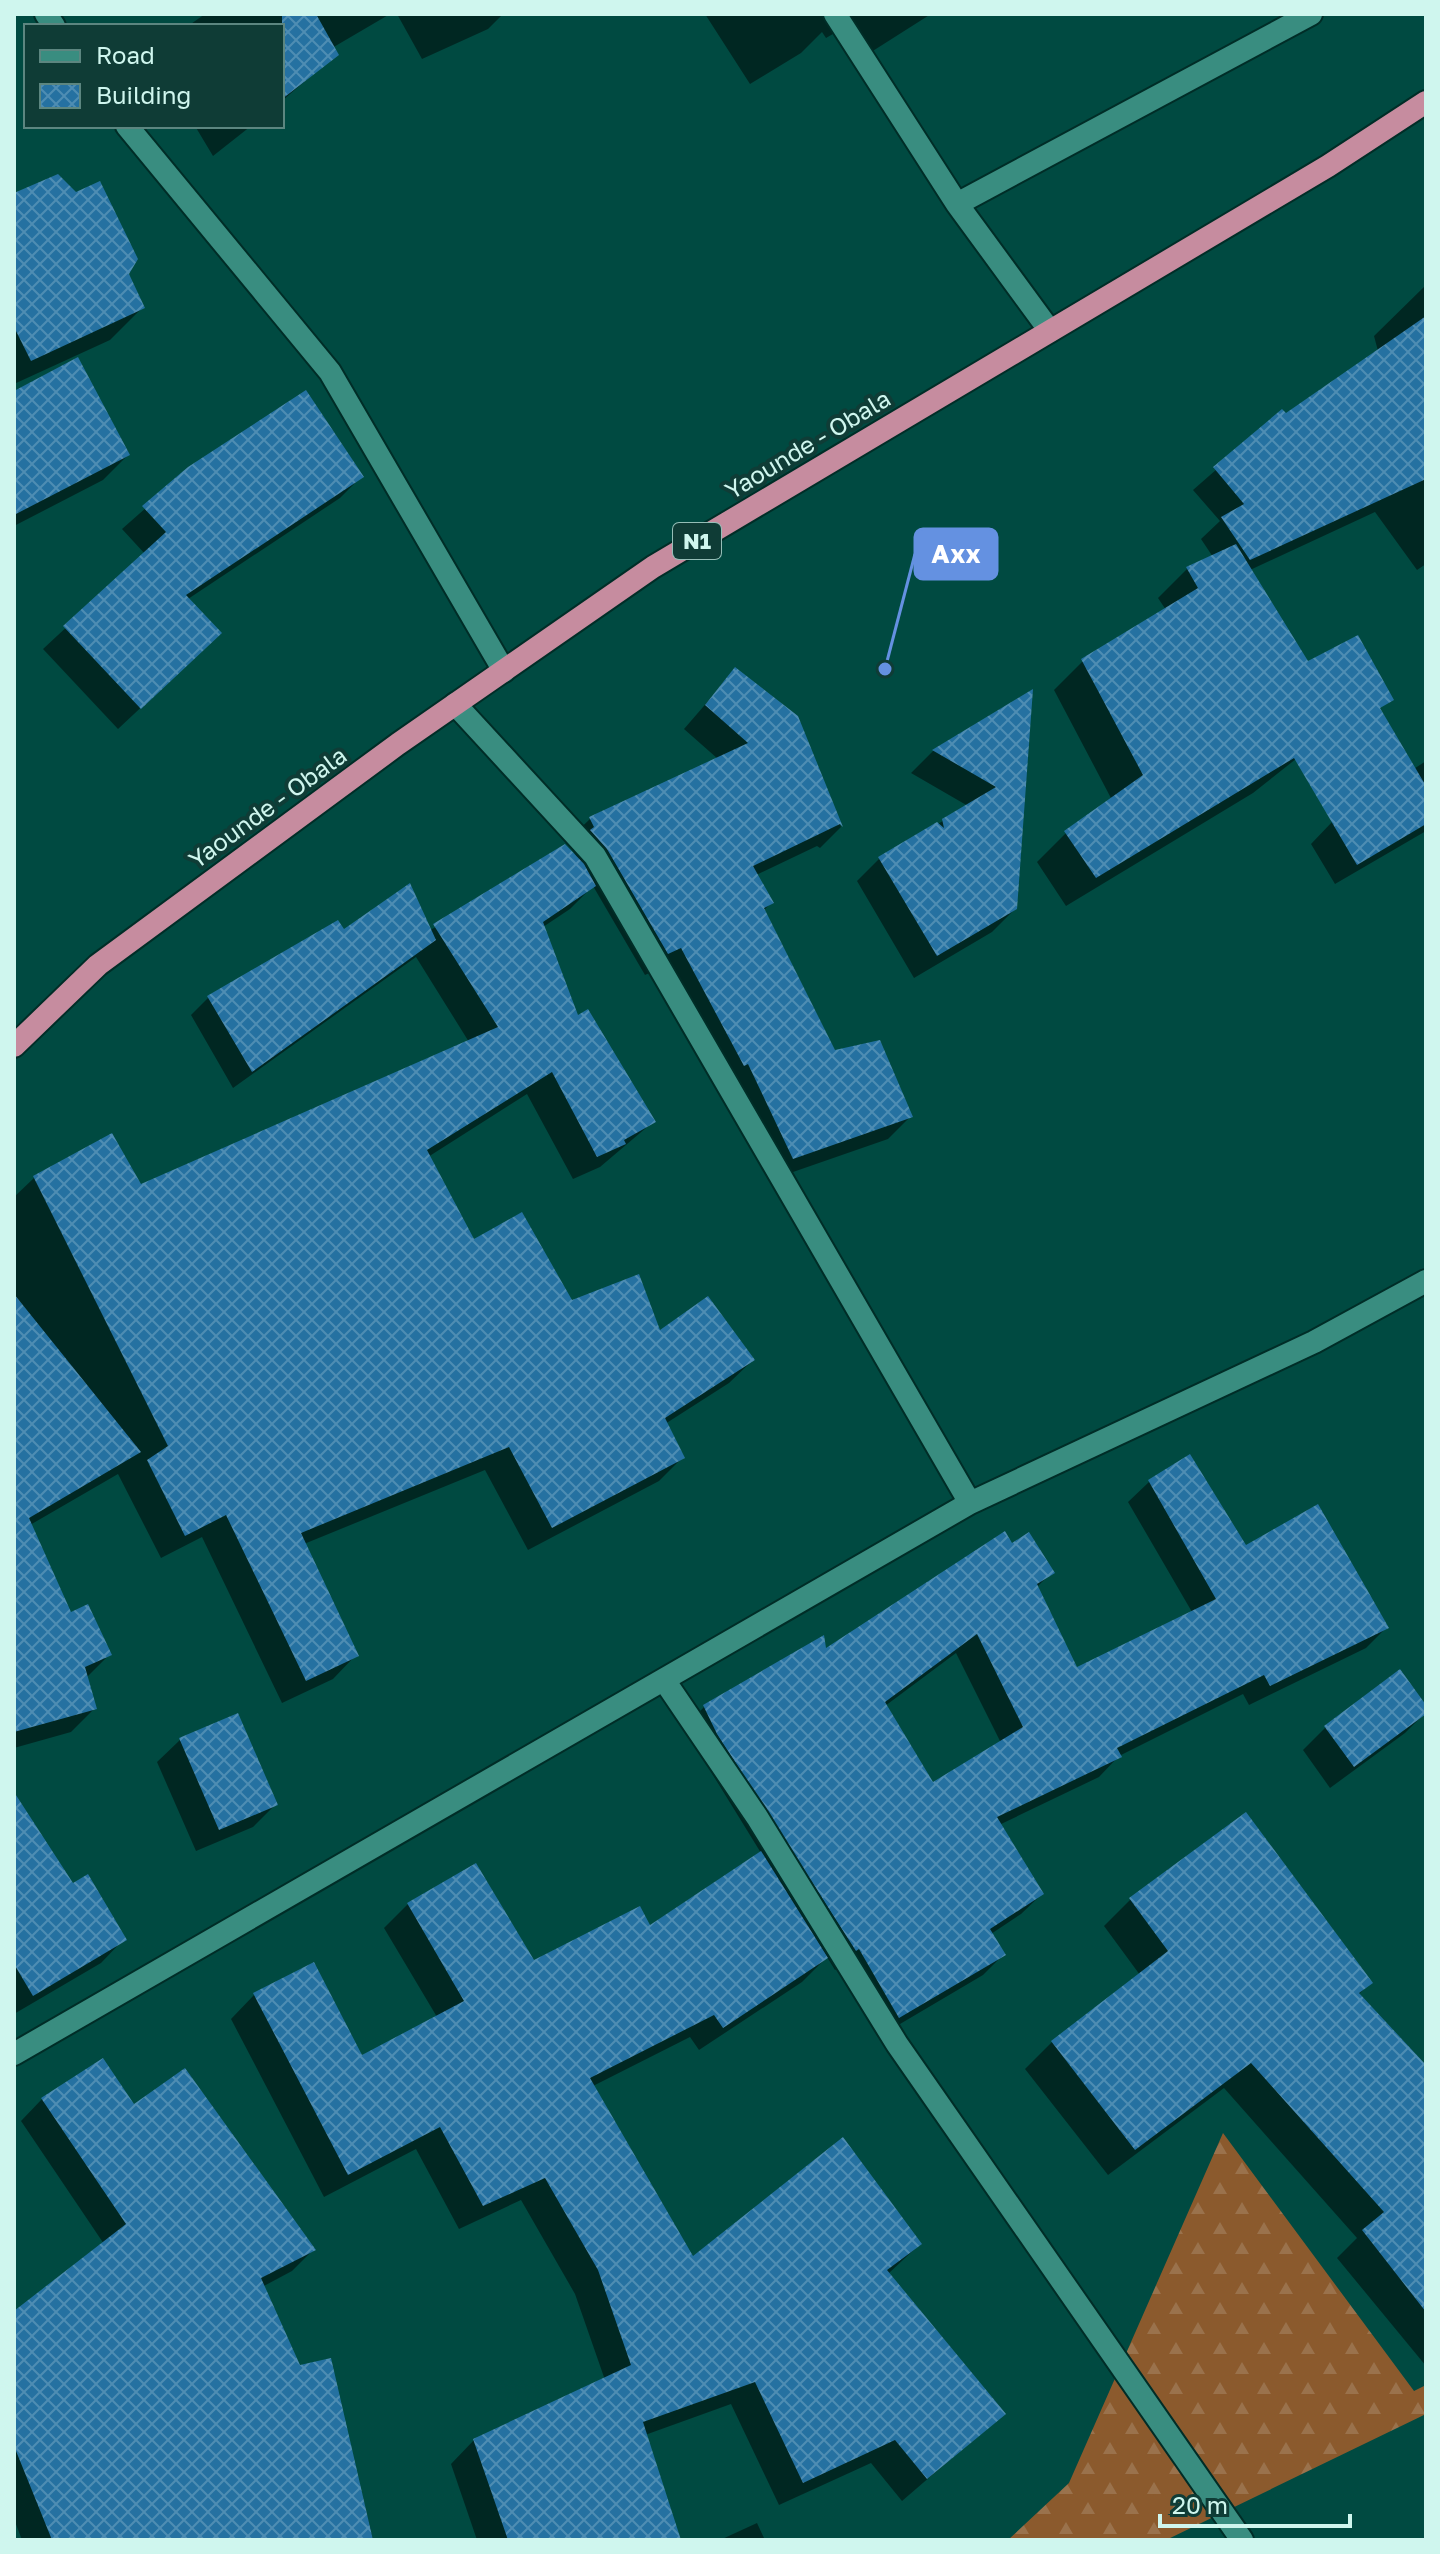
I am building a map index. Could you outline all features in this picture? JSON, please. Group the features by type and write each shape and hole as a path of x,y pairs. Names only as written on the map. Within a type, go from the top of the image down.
{"highway":[{"name":"Yaounde - Obala","path":"14,1046 98,965 455,704 653,567 1328,166 1426,102"}],"street":[{"path":"835,14 957,204 1050,331"},
{"path":"957,204 1311,14"},
{"path":"129,128 330,372 504,671"},
{"path":"455,704 595,856 970,1503"},
{"path":"14,2054 970,1503 1314,1342 1426,1281"},
{"path":"664,1680 757,1817 897,2044 1242,2540"}],"green space":[{"path":"1223,2133 1414,2391 1426,2385 1426,2414 1166,2540 1008,2540 1069,2483"}],"building":[{"path":"282,14 316,14 339,55 284,97 284,24"},
{"path":"58,174 76,192 100,181 138,259 129,274 145,308 31,361 14,327 14,193"},
{"path":"1426,316 1426,479 1250,560 1221,517 1244,504 1213,467 1282,409 1286,413"},
{"path":"78,357 130,455 14,515 14,391"},
{"path":"306,390 364,477 186,595 222,633 141,709 63,626 166,532 142,506 188,467"},
{"path":"1236,544 1308,661 1358,635 1394,700 1380,708 1426,786 1426,824 1357,865 1294,758 1096,878 1064,831 1143,775 1081,659 1198,588 1186,567"},
{"path":"735,667 798,716 843,827 840,824 753,866 774,903 764,908 835,1050 880,1040 913,1117 793,1159 748,1064 744,1066 681,948 668,954 607,849 590,830 594,827 589,817 748,743 705,705"},
{"path":"1033,689 1017,909 937,956 878,857 937,822 944,828 942,819 996,787 932,750"},
{"path":"565,844 584,864 596,886 543,922 578,1015 588,1009 656,1122 624,1140 626,1144 597,1157 552,1072 427,1150 474,1239 522,1212 572,1300 639,1274 660,1330 708,1296 755,1360 665,1418 685,1458 552,1528 509,1447 301,1533 359,1656 306,1681 226,1515 185,1536 147,1460 168,1446 33,1176 112,1133 141,1184 498,1027 433,924"},
{"path":"410,883 436,940 252,1072 207,996 338,920 344,929"},
{"path":"14,1294 141,1452 29,1518 71,1612 88,1604 112,1655 85,1667 97,1709 14,1732"},
{"path":"1190,1454 1246,1545 1318,1504 1389,1628 1270,1686 1264,1675 1117,1748 1122,1757 997,1817 1044,1894 990,1929 1006,1955 899,2018 859,1949 856,1951 717,1734 703,1705 824,1635 826,1648 1005,1531 1012,1543 1029,1532 1055,1573 1037,1584 1077,1667 1216,1599 1148,1480","holes":["977,1634 1023,1727 933,1782 885,1702"]},
{"path":"1400,1669 1426,1705 1426,1714 1354,1767 1324,1726"},
{"path":"238,1713 278,1805 219,1830 179,1738"},
{"path":"14,1792 73,1883 88,1874 127,1940 33,1996 14,1964"},
{"path":"1246,1812 1373,1983 1359,1993 1426,2065 1426,2312 1362,2230 1384,2212 1251,2063 1135,2150 1051,2041 1168,1951 1129,1898"},
{"path":"761,1851 828,1958 723,2028 714,2015 590,2078 693,2256 843,2137 922,2244 887,2270 1006,2414 927,2479 895,2440 803,2483 755,2382 643,2422 681,2540 508,2540 473,2439 631,2365 598,2270 545,2178 483,2206 440,2127 348,2175 253,1993 314,1962 362,2055 464,2001 407,1903 476,1863 534,1960 640,1906 650,1925"},
{"path":"103,2058 134,2104 185,2068 316,2250 261,2278 300,2365 331,2358 373,2540 52,2540 14,2446 14,2311 126,2224 41,2098"}],"place":[{"name":"Axx","path":"885,669"}]}
